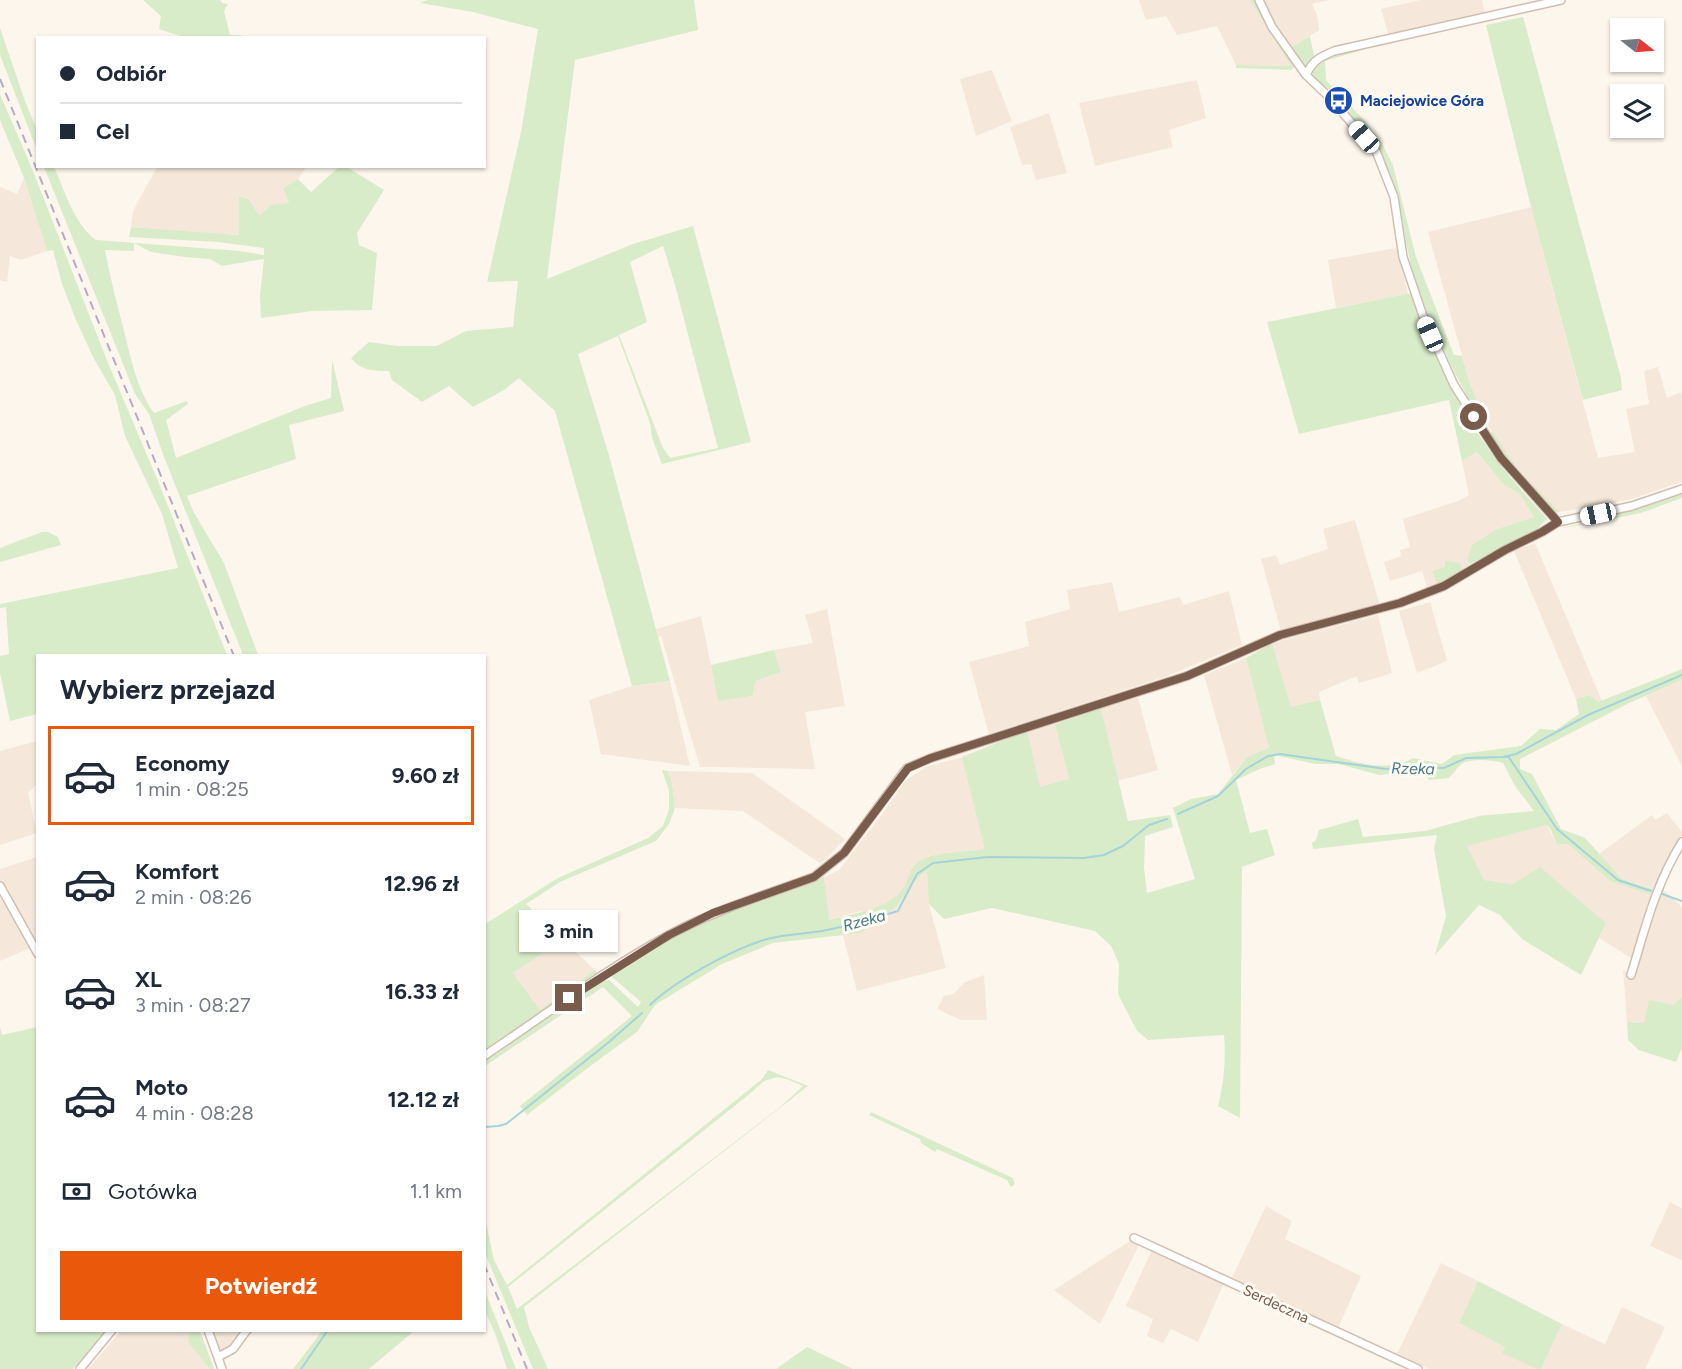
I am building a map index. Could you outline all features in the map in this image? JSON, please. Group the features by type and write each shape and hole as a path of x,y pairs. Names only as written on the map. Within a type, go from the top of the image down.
{"street":[{"path":"1259,0 1272,27 1306,75 1327,95 1376,151 1394,198 1403,257 1423,316 1454,386 1501,458 1558,522"},
{"path":"1306,75 1311,63 1334,51 1561,0"},
{"path":"486,1055 586,987 669,935 713,913 814,877 824,871 844,853 908,768 931,758 1187,676 1280,635 1400,603 1444,586 1558,522 1632,506 1682,489"},
{"path":"1631,975 1659,884 1682,842"},
{"path":"0,886 36,950"},
{"name":"Serdeczna","path":"1134,1238 1418,1369"},
{"path":"80,1369 110,1332"},
{"path":"209,1332 222,1369"},
{"path":"218,1357 233,1349 246,1332"}],"shaded area":[{"path":"1139,0 1250,0 1292,66 1236,65 1217,26 1177,35 1166,16 1146,20"},
{"path":"1264,0 1330,0 1312,4 1317,15 1319,30 1292,47 1277,27"},
{"path":"1420,0 1482,0 1485,13 1389,37 1381,9"},
{"path":"992,70 1012,121 976,136 960,79"},
{"path":"1197,80 1206,118 1169,130 1173,147 1095,166 1079,103"},
{"path":"1049,113 1067,173 1036,180 1031,164 1022,165 1010,127"},
{"path":"156,168 306,168 298,179 283,188 289,203 267,235 218,234 131,227 133,211"},
{"path":"24,178 47,251 21,260 10,256 7,282 0,280 0,187 17,194"},
{"path":"1531,207 1598,458 1635,452 1626,409 1649,404 1644,371 1658,367 1667,398 1681,392 1682,396 1682,482 1628,500 1560,512 1519,471 1487,424 1469,381 1428,232"},
{"path":"1397,248 1408,294 1336,308 1328,260"},
{"path":"1477,452 1504,485 1520,494 1534,517 1497,529 1467,560 1470,564 1463,570 1460,563 1445,567 1438,585 1428,590 1422,571 1390,581 1384,562 1401,556 1400,550 1410,547 1403,519 1458,501 1469,495 1462,461"},
{"path":"1355,520 1380,606 1281,631 1261,559 1276,555 1280,565 1328,549 1323,529"},
{"path":"1535,543 1602,701 1598,702 1590,695 1576,699 1514,551"},
{"path":"1112,582 1119,612 1180,597 1183,605 1229,591 1242,645 1167,676 989,734 969,662 1029,646 1025,622 1070,609 1067,590"},
{"path":"1430,602 1447,661 1417,673 1399,611"},
{"path":"827,609 845,706 805,712 815,769 700,767 661,636 658,637 656,629 701,616 718,700 753,696 755,681 781,672 774,650 813,643 805,615"},
{"path":"1378,615 1392,673 1359,683 1357,676 1319,692 1320,700 1291,708 1272,643"},
{"path":"1246,658 1269,748 1247,757 1232,775 1204,675"},
{"path":"1682,680 1682,766 1646,696"},
{"path":"670,681 690,766 601,754 589,700 632,686"},
{"path":"1138,698 1158,770 1118,781 1101,708"},
{"path":"1055,724 1069,779 1034,847 929,904 946,968 857,991 843,935 861,933 861,911 828,920 824,877 839,870 905,781 926,767 962,757 1027,731"},
{"path":"36,741 36,785 28,793 36,833 0,845 0,751"},
{"path":"668,771 752,773 845,839 821,864 743,811 675,808"},
{"path":"1667,813 1682,835 1656,883 1682,907 1682,997 1644,1023 1627,1022 1623,970 1629,973 1633,959 1599,938 1606,923 1513,884 1484,880 1466,846 1547,825 1557,845 1568,844 1610,881 1654,889 1622,879 1599,854 1652,815 1655,820"},
{"path":"36,857 36,949 0,883 0,869"},
{"path":"4,897 32,947 0,961 0,899"},
{"path":"563,940 595,970 540,1010 513,973"},
{"path":"984,975 987,1020 961,1020 937,1009 944,996 953,994 965,982"},
{"path":"1670,1202 1682,1208 1682,1260 1650,1246"},
{"path":"1266,1206 1292,1221 1285,1239 1361,1276 1338,1328 1231,1280"},
{"path":"1130,1241 1139,1245 1100,1324 1054,1290"},
{"path":"1152,1250 1224,1283 1198,1342 1171,1329 1163,1343 1147,1336 1153,1319 1126,1306"},
{"path":"1441,1263 1478,1281 1459,1323 1505,1347 1503,1353 1537,1369 1430,1369 1397,1354"},
{"path":"1622,1307 1665,1327 1645,1369 1541,1369 1562,1324 1605,1344"},
{"path":"120,1332 200,1332 214,1369 88,1369"},
{"path":"209,1332 244,1332 233,1348 219,1354"}],"green space":[{"path":"143,0 220,0 228,4 224,11 230,35 241,36 180,36 159,29 161,16"},
{"path":"427,0 694,0 698,30 575,60 547,279 633,244 693,226 751,442 662,464 652,438 650,423 618,336 578,354 608,452 670,681 632,686 555,411 519,378 504,390 473,407 449,386 422,402 392,380 389,371 363,368 351,358 369,342 397,346 437,346 466,331 513,327 518,281 487,282 521,132 538,29 473,12 420,3","holes":["663,246 718,448 670,458 663,448 619,335 647,322 630,262"]},
{"path":"1250,0 1256,0 1296,65 1291,70 1236,68 1236,65 1291,66"},
{"path":"1523,17 1621,378 1622,390 1583,400 1531,207 1486,25"},
{"path":"0,28 36,128 36,147 0,55"},
{"path":"1310,36 1314,56 1305,67 1292,47"},
{"path":"1379,45 1325,61 1326,80 1381,142 1393,165 1416,257 1454,355 1462,356 1469,381 1487,424 1483,425 1463,389 1428,315 1414,276 1398,198 1386,164 1369,138 1342,107 1344,105 1313,75 1313,67 1322,59"},
{"path":"0,94 227,654 36,654 36,714 10,721 0,673 0,656 9,654 6,607 0,608 0,604 178,568 162,514 125,436 115,395 94,359 76,320 62,284 53,250 47,251 24,178 0,120"},
{"path":"44,168 54,168 76,216 96,240 240,251 264,255 264,248 218,242 129,237 131,227 239,235 239,196 249,200 259,216 271,205 289,203 283,188 298,179 311,192 338,168 349,168 384,190 357,233 359,245 377,253 372,310 312,311 261,318 260,295 264,259 222,266 210,259 151,252 134,243 134,251 105,250 132,363 148,404 154,413 187,401 188,404 166,420 176,458 305,406 331,398 332,359 344,411 289,425 296,459 187,496 193,511 224,563 258,654 243,654 149,414 135,394"},
{"path":"1412,293 1428,337 1470,422 1503,468 1547,519 1533,533 1470,564 1467,560 1472,545 1497,529 1534,517 1520,494 1504,485 1477,452 1462,461 1449,400 1299,434 1267,322"},
{"path":"1493,432 1519,471 1560,512 1555,513 1505,458 1489,434"},
{"path":"1682,493 1682,498 1641,513 1559,529 1603,518"},
{"path":"42,532 58,537 61,545 0,562 0,548"},
{"path":"1445,561 1460,563 1463,570 1438,585 1432,571 1445,567"},
{"path":"1272,643 1291,707 1320,700 1336,756 1355,762 1385,766 1413,758 1442,764 1454,755 1521,746 1540,729 1556,730 1579,714 1576,699 1590,695 1598,702 1682,669 1682,680 1627,704 1520,759 1520,769 1532,774 1561,829 1585,838 1622,879 1655,890 1652,895 1610,881 1568,844 1557,845 1547,825 1467,846 1484,880 1513,884 1540,867 1606,923 1581,975 1522,939 1500,915 1479,905 1435,955 1446,916 1434,849 1437,835 1313,849 1312,843 1316,840 1319,830 1358,819 1363,837 1425,831 1479,816 1534,811 1515,786 1503,763 1483,760 1467,761 1461,764 1449,778 1429,780 1421,770 1380,775 1338,764 1315,764 1274,755 1275,764 1236,780 1250,833 1267,829 1275,855 1242,867 1240,1118 1218,1106 1224,1071 1224,1035 1148,1040 1137,1031 1118,994 1119,964 1111,946 1095,931 992,908 944,919 929,904 927,870 914,881 897,906 861,933 773,943 722,964 655,1005 637,1032 527,1115 520,1106 632,1016 603,987 486,1065 486,1059 603,981 609,980 638,1007 641,1002 612,977 613,973 702,921 794,890 824,877 829,920 858,913 894,898 904,887 914,866 921,860 944,854 985,849 962,757 1027,731 1040,787 1069,779 1055,724 1101,708 1128,821 1170,815 1173,827 1145,836 1144,868 1147,893 1195,879 1173,808 1191,799 1218,794 1247,757 1269,748 1246,658"},
{"path":"774,650 781,672 755,681 753,696 718,701 711,665"},
{"path":"662,770 668,771 675,808 669,824 656,841 560,882 526,904 563,940 513,973 540,1010 595,970 600,974 486,1051 486,923 558,878 648,838 663,826 669,809 669,790"},
{"path":"1682,997 1682,1048 1676,1062 1639,1050 1628,1040 1627,1022 1644,1023 1649,1000 1673,1005"},
{"path":"0,1027 2,1035 36,1027 36,1332 105,1332 73,1369 0,1369"},
{"path":"768,1070 808,1086 524,1307 529,1327 548,1369 533,1369 486,1255 486,1223 494,1260 507,1285 762,1079","holes":["777,1077 803,1086 779,1108 517,1309 508,1287 764,1081"]},
{"path":"871,1112 1013,1178 1015,1184 1011,1187 1007,1180 937,1149 935,1152 921,1143 920,1139 869,1115"},
{"path":"1478,1281 1562,1324 1541,1369 1502,1353 1505,1347 1459,1323"},
{"path":"486,1294 516,1369 507,1369 486,1313"},
{"path":"189,1332 200,1332 214,1369 210,1369 188,1342"},
{"path":"321,1332 413,1332 369,1369 293,1369"},
{"path":"807,1347 853,1369 776,1369"}],"waterway":[{"name":"Rzeka","path":"1178,814 1218,796 1246,769 1268,756 1280,754 1386,769 1444,768 1466,758 1503,757 1516,754 1588,715 1682,675"},
{"path":"1508,756 1557,829 1618,880 1651,891"},
{"name":"Rzeka","path":"650,1005 689,976 753,944 774,937 836,928 898,911 917,874 933,863 988,857 1084,858 1104,855 1123,846 1149,825 1167,819"},
{"path":"1662,894 1682,901"},
{"name":"Rzeka","path":"486,1127 506,1124 642,1013"},
{"name":"Rzeka","path":"301,1369 327,1332"}],"railway":[{"path":"0,79 36,168"},
{"path":"36,168 233,654"},
{"path":"486,1269 527,1369"}],"place":[{"name":"Maciejowice Góra","path":"1339,101"}],"route":[{"path":"569,998 669,935 713,913 814,877 824,871 844,853 908,768 931,758 1187,676 1280,635 1400,603 1444,586 1558,522 1501,458 1474,417"}]}
